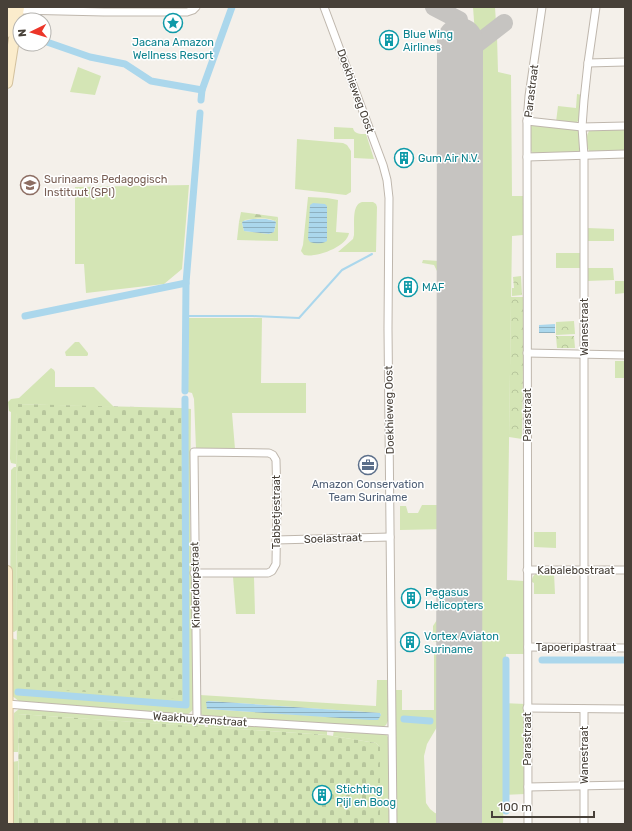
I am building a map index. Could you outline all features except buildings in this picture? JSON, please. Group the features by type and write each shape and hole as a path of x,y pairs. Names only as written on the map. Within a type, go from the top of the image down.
{"main road":[{"path":"7,32 16,8"},
{"path":"7,83 16,8"},
{"path":"7,571 8,824"}],"street":[{"path":"16,8 187,12 196,7"},
{"name":"Doekhieweg Oost","path":"324,7 383,165 387,180 389,198 388,329 393,824"},
{"name":"Parastraat","path":"528,824 527,121 529,96 542,7"},
{"name":"Wanestraat","path":"584,647 584,156 582,127 588,62 596,7"},
{"path":"588,62 625,62"},
{"path":"527,121 582,127 625,126"},
{"path":"527,157 625,154"},
{"path":"527,353 625,355"},
{"name":"Tabbetjestraat","path":"194,452 269,453 273,455 276,460 277,500 276,564 272,571 268,573 194,574"},
{"name":"Kinderdorpstraat","path":"194,452 194,574 197,719"},
{"name":"Soelastraat","path":"276,540 390,537"},
{"name":"Kabalebostraat","path":"527,570 625,570"},
{"name":"Tapoeripastraat","path":"528,647 625,648"},
{"name":"Waakhuyzenstraat","path":"8,704 197,719 392,731"},
{"path":"527,708 625,709"},
{"name":"Wanestraat","path":"584,709 584,824"},
{"path":"528,786 625,785"}],"green space":[{"path":"473,7 495,7 496,23 475,34"},
{"path":"497,36 498,72 511,75 512,196 524,196 523,235 512,236 507,580 524,581 525,654 506,654 505,703 525,704 525,794 504,795 503,824 477,824 478,170 480,43"},
{"path":"78,67 101,76 95,95 70,92"},
{"path":"577,94 582,95 580,119 576,123 556,122 558,106 576,108"},
{"path":"530,125 580,130 581,150 578,153 534,154 530,148"},
{"path":"334,127 353,128 356,133 366,134 374,159 354,158 354,139 334,139"},
{"path":"591,129 625,129 625,153 590,152 587,147 586,140"},
{"path":"297,139 343,143 347,145 351,151 351,192 346,195 295,189"},
{"path":"189,185 182,269 164,284 86,293 84,264 75,264 75,187"},
{"path":"308,197 338,200 336,232 349,233 343,243 337,247 316,255 304,255 301,251 303,245"},
{"path":"362,202 373,202 377,207 376,252 338,252 353,239 355,211 356,207"},
{"path":"241,212 278,217 275,221 268,219 256,219 245,220 242,223 239,222"},
{"path":"278,217 278,241 237,240 239,222 242,223 244,231 269,234 274,232 276,224 275,221"},
{"path":"587,228 614,229 614,241 587,241"},
{"path":"556,253 580,253 580,268 556,268"},
{"path":"423,260 440,261 448,268 447,280 437,279 437,271 434,265 422,263"},
{"path":"587,268 613,268 614,280 587,281"},
{"path":"521,276 522,295 512,296 512,288 514,288 513,277"},
{"path":"615,281 625,281 625,293 615,294"},
{"path":"437,287 448,288 448,311 437,310"},
{"path":"511,297 524,297 522,439 509,437"},
{"path":"189,318 262,318 261,383 306,383 306,413 232,413 235,449 196,449 194,399 192,393 188,392"},
{"path":"574,321 575,334 556,335 556,322"},
{"path":"556,336 574,336 575,348 557,348"},
{"path":"75,342 79,342 88,353 87,356 66,356 65,352"},
{"path":"615,361 625,361 625,378 615,378"},
{"path":"51,368 55,372 55,387 94,387 114,407 16,404 16,464 11,463 11,412 9,411 8,402 11,399 19,398"},
{"path":"16,404 181,408 184,699 17,687"},
{"path":"181,408 191,409 190,516 194,709 187,715 20,702 11,695 10,639 12,638 17,640 17,687"},
{"path":"16,467 17,630 14,632 10,631 11,470"},
{"path":"422,505 447,505 447,529 400,530 400,506 406,506 408,513 418,513"},
{"path":"534,532 556,532 556,548 534,547"},
{"path":"538,573 554,573 555,594 534,594 534,583 532,582 532,579 534,575"},
{"path":"233,577 254,577 255,614 236,614"},
{"path":"449,610 448,642 433,642 433,626 442,612"},
{"path":"434,653 449,653 447,710 427,744 424,756 426,803 435,813 449,817 450,824 396,824 394,690 402,690 402,710 434,710"},
{"path":"377,680 388,680 389,719 383,727 206,716 200,714 199,712 200,695 376,706","holes":["208,701 380,713 381,715 348,718 207,709"]},
{"path":"19,709 204,721 205,727 18,714 18,752 13,752 14,713"},
{"path":"18,714 327,735 376,743 380,747 380,824 19,824"},
{"path":"207,723 327,729 327,735 208,727"},
{"path":"334,730 385,733 388,737 390,824 380,824 380,747 376,743 333,736"},
{"path":"18,761 19,824 11,824 12,762"}],"water":[{"path":"313,203 325,204 327,206 327,241 323,243 312,243 308,239 310,205"},
{"path":"253,219 275,221 274,232 269,234 244,231 243,221"},
{"path":"555,324 555,333 539,333 539,325"},
{"path":"206,702 380,713 381,715 378,720 370,720 207,709"}],"waterway":[{"path":"52,44 90,57 125,64 151,81 202,90 232,7"},
{"path":"201,100 202,90"},
{"path":"185,391 186,283 200,113"},
{"path":"186,316 299,318 342,270 372,254"},
{"path":"25,316 186,283"},
{"path":"18,692 186,705 185,399"},
{"path":"506,660 506,811"},
{"path":"542,660 625,660"},
{"path":"404,719 430,721"}],"taxiway":[{"path":"434,7 459,20 460,41"},
{"path":"460,57 504,23"}],"runway":[{"path":"459,823 460,41"}],"place":[{"name":"Jacana Amazon Wellness Resort","path":"173,23"},
{"name":"Blue Wing Airlines","path":"389,40"},
{"name":"Gum Air N.V.","path":"404,158"},
{"name":"Surinaams Pedagogisch Instituut (SPI)","path":"30,185"},
{"name":"MAF","path":"408,287"},
{"name":"Amazon Conservation Team Suriname","path":"368,465"},
{"name":"Pegasus Helicopters","path":"411,598"},
{"name":"Vortex Aviaton Suriname","path":"410,642"},
{"name":"Stichting Pijl en Boog","path":"322,795"}]}
